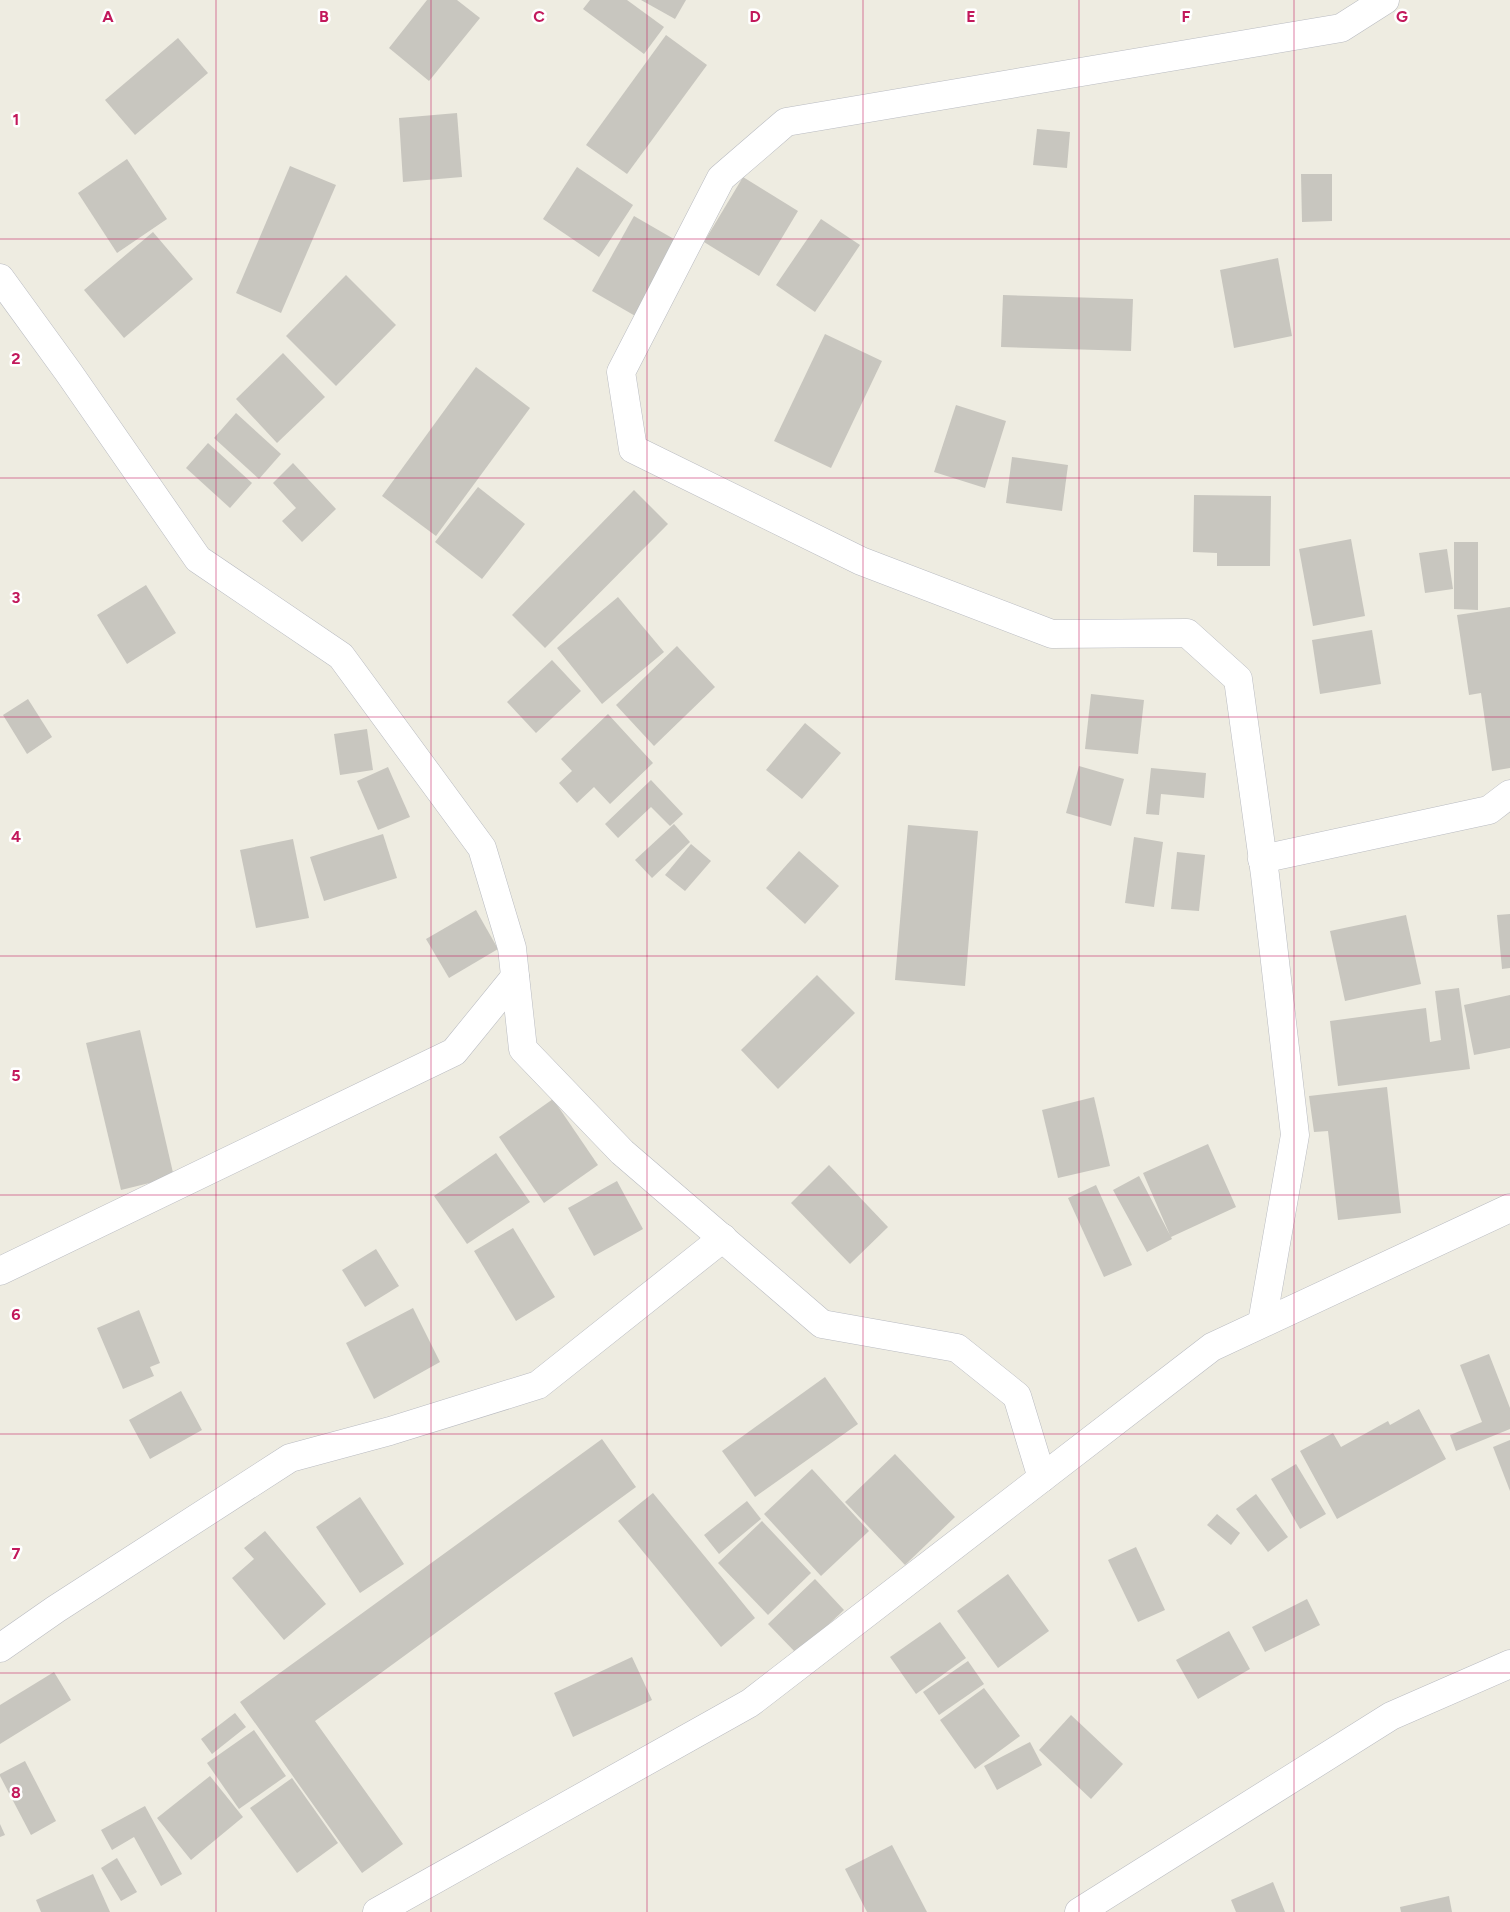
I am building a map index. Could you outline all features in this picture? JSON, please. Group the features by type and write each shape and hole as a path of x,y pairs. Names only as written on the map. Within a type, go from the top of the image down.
{"street":[{"path":"1262,1323 1295,1135 1238,678 1187,633 1052,634 861,561 633,449 621,372 721,178 786,122 1341,28 1385,0"},
{"path":"0,278 69,373 198,559 341,656 482,848 512,948 523,1049 622,1152 822,1324 958,1348 1017,1396 1042,1478"},
{"path":"1262,859 1489,810 1510,794"},
{"path":"0,1271 454,1052 515,977"},
{"path":"377,1912 411,1904 750,1703 1212,1347 1510,1208"},
{"path":"0,1648 56,1609 290,1458 390,1431 538,1385 723,1238"},
{"path":"1079,1912 1391,1716 1510,1664"}],"building":[{"path":"427,0 457,0 480,18 429,81 389,48"},
{"path":"590,0 627,0 664,27 644,54 583,9"},
{"path":"641,0 686,0 675,19"},
{"path":"666,35 707,65 627,174 586,145"},
{"path":"178,38 208,73 135,135 105,100"},
{"path":"457,113 462,177 403,182 399,118"},
{"path":"1037,129 1070,132 1067,168 1033,165"},
{"path":"127,159 167,219 117,253 78,193"},
{"path":"290,166 336,185 281,313 236,293"},
{"path":"577,167 633,205 599,257 543,219"},
{"path":"1301,174 1332,174 1332,221 1302,222"},
{"path":"743,177 798,211 759,276 704,242"},
{"path":"634,216 679,242 637,317 592,291"},
{"path":"821,219 860,245 815,312 776,285"},
{"path":"153,232 193,279 124,338 84,290"},
{"path":"1278,258 1292,336 1234,348 1220,270"},
{"path":"346,275 396,325 336,386 286,336"},
{"path":"1003,295 1133,299 1131,351 1001,347"},
{"path":"825,334 882,361 831,468 774,441"},
{"path":"283,353 325,397 277,443 236,399"},
{"path":"476,367 530,408 436,536 382,496"},
{"path":"956,405 1006,421 985,488 934,472"},
{"path":"236,413 281,454 259,479 214,438"},
{"path":"208,443 252,483 230,508 186,468"},
{"path":"1012,457 1068,465 1062,511 1006,503"},
{"path":"293,463 336,509 302,542 282,521 296,508 273,483"},
{"path":"478,487 525,524 482,579 435,542"},
{"path":"634,490 668,524 545,648 512,615"},
{"path":"1194,495 1271,496 1270,566 1217,566 1217,553 1193,552"},
{"path":"1351,539 1365,616 1313,626 1299,549"},
{"path":"1454,542 1478,542 1478,610 1454,609"},
{"path":"1447,549 1453,589 1425,593 1419,553"},
{"path":"146,585 176,633 127,664 97,615"},
{"path":"618,597 664,652 602,704 557,648"},
{"path":"1510,607 1510,768 1492,771 1481,693 1469,695 1457,615"},
{"path":"1372,630 1381,684 1320,694 1312,640"},
{"path":"677,646 715,687 654,746 616,705"},
{"path":"552,660 581,691 536,733 507,702"},
{"path":"1091,694 1144,700 1138,754 1085,749"},
{"path":"28,699 52,737 27,754 3,715"},
{"path":"608,714 653,763 610,804 594,787 577,803 559,783 572,771 561,759"},
{"path":"805,723 841,753 802,799 766,770"},
{"path":"367,729 373,770 340,775 334,734"},
{"path":"1079,766 1124,779 1111,826 1066,813"},
{"path":"388,767 410,817 378,830 357,781"},
{"path":"1151,768 1206,773 1204,798 1161,794 1159,815 1146,814"},
{"path":"651,780 683,814 670,826 651,807 618,838 605,824"},
{"path":"674,824 690,842 652,878 635,860"},
{"path":"908,825 978,831 965,986 895,980"},
{"path":"383,834 397,878 324,901 310,857"},
{"path":"1134,837 1163,842 1154,907 1125,903"},
{"path":"293,839 309,918 256,928 240,850"},
{"path":"691,844 711,861 685,891 665,875"},
{"path":"799,851 839,886 805,924 766,888"},
{"path":"1177,852 1205,855 1199,911 1171,909"},
{"path":"476,910 498,949 449,978 426,939"},
{"path":"1510,914 1510,968 1502,969 1497,915"},
{"path":"1406,915 1421,984 1345,1001 1330,931"},
{"path":"817,975 855,1013 778,1089 741,1050"},
{"path":"1459,988 1470,1069 1338,1086 1330,1021 1426,1008 1430,1042 1441,1040 1435,991"},
{"path":"1510,995 1510,1048 1474,1055 1464,1005"},
{"path":"140,1030 174,1177 121,1190 86,1043"},
{"path":"1387,1087 1401,1213 1338,1220 1328,1131 1314,1132 1309,1096"},
{"path":"1094,1097 1110,1166 1058,1178 1042,1110"},
{"path":"553,1099 598,1165 544,1203 499,1137"},
{"path":"1208,1144 1236,1207 1171,1237 1172,1239 1147,1252 1113,1190 1139,1176 1170,1235 1143,1173"},
{"path":"496,1153 530,1202 467,1244 434,1196"},
{"path":"829,1165 888,1227 850,1264 791,1203"},
{"path":"617,1181 643,1229 594,1256 568,1208"},
{"path":"1096,1185 1132,1265 1104,1277 1068,1198"},
{"path":"513,1228 555,1297 516,1321 474,1251"},
{"path":"376,1249 399,1286 365,1307 342,1270"},
{"path":"413,1308 440,1362 374,1399 346,1343"},
{"path":"139,1310 160,1363 150,1367 154,1376 123,1389 97,1328"},
{"path":"1489,1354 1510,1408 1510,1429 1456,1451 1450,1435 1482,1422 1460,1365"},
{"path":"825,1377 858,1424 755,1497 722,1451"},
{"path":"181,1391 202,1430 150,1459 129,1420"},
{"path":"1419,1409 1446,1459 1337,1519 1300,1451 1333,1433 1341,1447 1388,1421 1390,1425"},
{"path":"602,1439 636,1487 315,1721 403,1844 362,1873 240,1702"},
{"path":"1510,1440 1510,1491 1493,1447"},
{"path":"895,1454 955,1517 905,1565 845,1502"},
{"path":"1296,1464 1326,1514 1300,1529 1271,1479"},
{"path":"812,1469 869,1531 821,1576 764,1514"},
{"path":"653,1493 755,1618 721,1647 618,1521"},
{"path":"1256,1494 1288,1537 1268,1552 1236,1509"},
{"path":"360,1497 404,1564 360,1593 316,1527"},
{"path":"747,1501 761,1519 719,1554 704,1535"},
{"path":"1217,1514 1240,1533 1231,1545 1207,1525"},
{"path":"762,1521 811,1573 768,1615 718,1563"},
{"path":"265,1531 326,1604 284,1640 232,1578 254,1559 244,1548"},
{"path":"1136,1547 1165,1610 1138,1622 1108,1560"},
{"path":"1008,1574 1049,1631 998,1668 957,1611"},
{"path":"815,1579 844,1610 797,1654 768,1624"},
{"path":"1307,1599 1320,1625 1265,1652 1252,1627"},
{"path":"940,1622 966,1658 916,1694 890,1657"},
{"path":"1229,1631 1250,1669 1198,1699 1176,1660"},
{"path":"632,1657 652,1700 573,1737 554,1693"},
{"path":"968,1661 984,1684 939,1715 923,1692"},
{"path":"54,1672 71,1700 0,1744 0,1705"},
{"path":"984,1688 1020,1736 975,1769 940,1720"},
{"path":"235,1713 246,1727 212,1754 201,1739"},
{"path":"1071,1715 1123,1764 1091,1799 1039,1750"},
{"path":"254,1730 286,1776 239,1809 207,1763"},
{"path":"1030,1742 1042,1765 997,1790 984,1766"},
{"path":"25,1761 56,1821 31,1835 0,1776 0,1774"},
{"path":"210,1776 243,1817 191,1860 157,1818"},
{"path":"292,1778 338,1843 297,1873 250,1808"},
{"path":"145,1806 182,1874 161,1886 134,1837 112,1850 101,1830"},
{"path":"0,1824 5,1835 0,1837"},
{"path":"892,1845 927,1912 867,1912 845,1869"},
{"path":"117,1858 137,1892 121,1901 101,1868"},
{"path":"93,1874 110,1912 41,1912 36,1900"},
{"path":"1273,1882 1285,1912 1236,1912 1231,1900"},
{"path":"1449,1896 1452,1912 1401,1912 1400,1907"}]}
